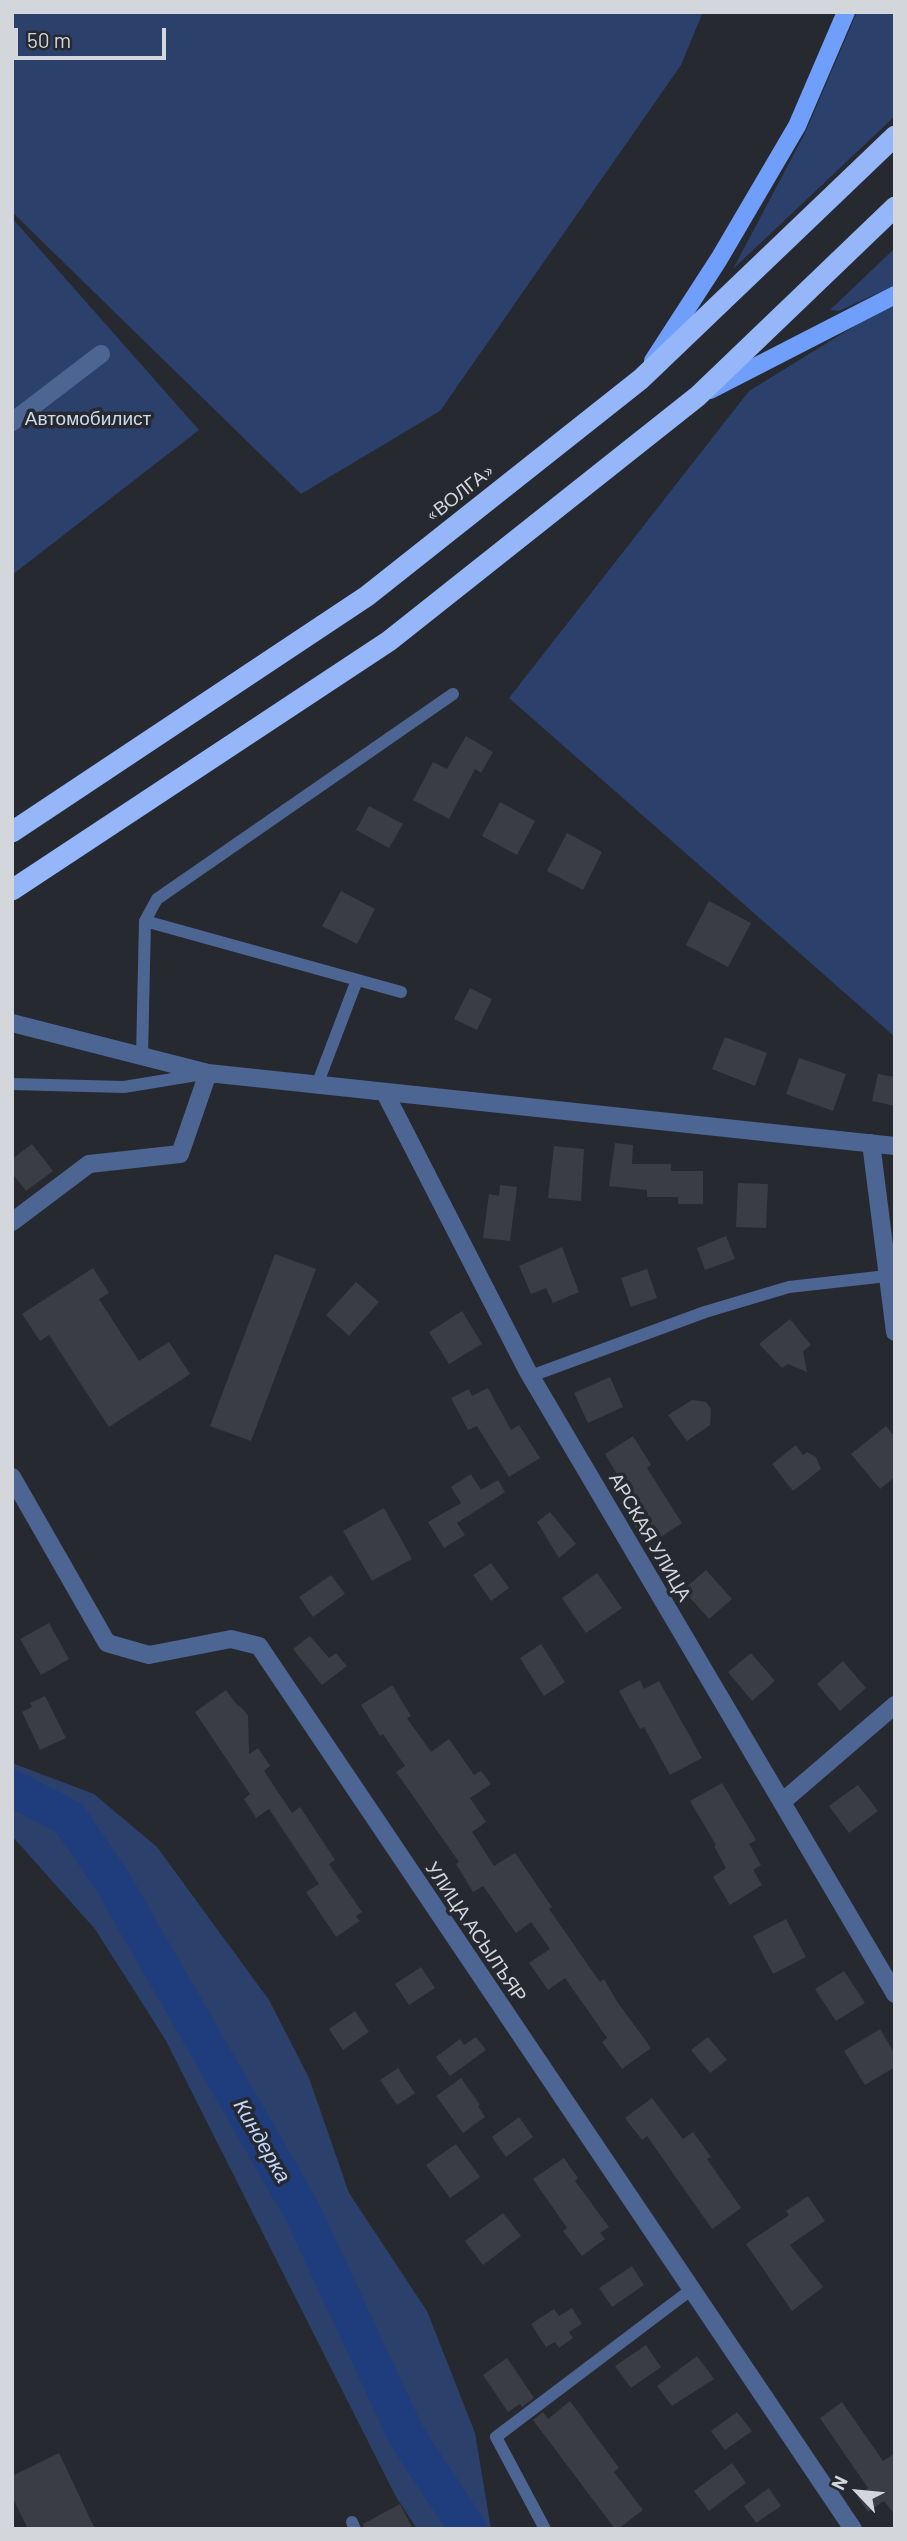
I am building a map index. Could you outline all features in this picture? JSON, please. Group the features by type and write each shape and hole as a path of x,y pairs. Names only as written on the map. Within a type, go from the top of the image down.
{"highway":[{"name":"«ВОЛГА»","path":"12,832 366,596 641,379 895,136"},
{"path":"12,890 389,641 698,396 895,207"}],"main road":[{"path":"641,379 719,259 797,126 846,12"},
{"path":"698,396 895,295"}],"street":[{"path":"12,422 101,355"},
{"path":"12,1023 208,1073 895,1146"},
{"path":"12,1222 89,1164 180,1154 208,1073"},
{"name":"АРСКАЯ УЛИЦА","path":"385,1093 531,1376 782,1802 889,1971 895,1994"},
{"path":"871,1143 895,1332"},
{"name":"УЛИЦА АСЫЛЪЯР","path":"12,1477 107,1643 149,1655 231,1639 259,1646 853,2529"},
{"path":"782,1802 895,1705"}],"lane":[{"path":"142,1056 145,921 157,899 453,694"},
{"path":"145,921 401,992"},
{"path":"317,1086 357,980"},
{"path":"12,1084 124,1087 208,1073"},
{"path":"531,1376 705,1312 789,1287 887,1276"},
{"path":"545,2529 496,2437 692,2289"}],"green space":[{"path":"12,12 703,12 681,65 440,411 301,494 12,212"},
{"path":"857,12 895,12 895,116 733,269 805,133"},
{"name":"Автомобилист","path":"12,218 199,430 12,575"},
{"path":"895,248 895,285 839,311 830,310"},
{"path":"895,301 895,1037 509,698 749,391"},
{"path":"12,1763 94,1794 157,1847 269,2000 309,2078 349,2193 427,2311 475,2433 491,2529 417,2529 395,2495 165,2039 95,1929 12,1836"}],"building":[{"path":"466,736 493,752 481,773 475,769 449,819 413,800 433,762 447,769"},
{"path":"500,802 535,821 517,855 482,836"},
{"path":"369,806 403,824 389,848 356,830"},
{"path":"567,833 602,852 583,890 547,871"},
{"path":"341,891 375,909 357,944 322,926"},
{"path":"709,901 751,923 728,967 686,945"},
{"path":"470,988 492,999 477,1030 454,1019"},
{"path":"725,1037 767,1053 755,1086 712,1069"},
{"path":"799,1058 846,1074 833,1111 786,1094"},
{"path":"878,1074 895,1077 895,1106 872,1101"},
{"path":"615,1143 633,1145 632,1164 671,1164 671,1171 703,1171 703,1204 678,1204 678,1197 647,1197 647,1190 609,1186"},
{"path":"32,1144 53,1171 26,1191 12,1173 12,1159"},
{"path":"554,1146 584,1149 581,1201 548,1198"},
{"path":"738,1183 768,1184 766,1228 736,1227"},
{"path":"500,1185 517,1187 510,1241 483,1238 489,1194 499,1196"},
{"path":"726,1236 735,1259 705,1270 697,1248"},
{"path":"562,1247 579,1292 553,1303 546,1288 531,1294 519,1266"},
{"path":"275,1254 316,1269 251,1441 210,1426"},
{"path":"93,1268 109,1293 99,1299 139,1361 169,1342 190,1374 109,1427 49,1335 40,1341 22,1314"},
{"path":"647,1269 657,1298 631,1307 621,1278"},
{"path":"356,1282 379,1302 349,1336 326,1315"},
{"path":"462,1311 482,1344 449,1364 429,1332"},
{"path":"790,1319 811,1345 803,1351 807,1372 788,1364 782,1368 759,1344"},
{"path":"610,1377 623,1407 588,1423 574,1393"},
{"path":"488,1388 511,1430 519,1425 540,1458 509,1477 477,1426 468,1430 451,1398 469,1389 472,1396"},
{"path":"692,1400 706,1402 711,1409 710,1425 687,1441 668,1415"},
{"path":"886,1426 895,1437 895,1477 880,1489 851,1454"},
{"path":"633,1436 651,1465 647,1468 682,1523 647,1546 625,1511 635,1504 605,1454"},
{"path":"796,1445 803,1455 807,1452 816,1457 821,1469 793,1491 772,1464"},
{"path":"471,1474 481,1490 498,1480 505,1492 457,1523 465,1535 444,1548 428,1522 461,1503 451,1487"},
{"path":"384,1508 412,1559 372,1581 343,1531"},
{"path":"550,1512 576,1544 559,1558 537,1522"},
{"path":"491,1563 509,1588 491,1601 473,1575"},
{"path":"706,1570 732,1599 709,1619 683,1590"},
{"path":"597,1573 622,1608 586,1633 562,1598"},
{"path":"331,1575 345,1594 313,1617 299,1597"},
{"path":"49,1623 69,1659 41,1675 20,1639"},
{"path":"310,1636 329,1658 336,1653 347,1666 322,1685 293,1649"},
{"path":"541,1644 565,1682 544,1696 520,1658"},
{"path":"751,1653 775,1681 752,1701 728,1672"},
{"path":"843,1661 866,1688 840,1711 817,1684"},
{"path":"640,1680 644,1689 659,1681 702,1758 670,1775 644,1727 640,1729 619,1691"},
{"path":"392,1685 411,1716 407,1718 431,1752 449,1739 474,1775 481,1771 491,1784 470,1798 486,1822 472,1832 494,1866 515,1853 552,1907 549,1909 600,1982 604,1979 651,2048 622,2069 602,2042 607,2038 565,1978 548,1990 529,1963 550,1949 531,1922 516,1933 483,1886 473,1892 456,1864 459,1862 396,1772 405,1766 383,1734 380,1736 361,1705"},
{"path":"226,1690 248,1716 249,1754 258,1748 270,1766 264,1771 292,1813 300,1807 335,1860 329,1864 362,1912 356,1916 360,1921 336,1937 306,1892 319,1884 269,1809 256,1818 244,1799 250,1794 195,1712"},
{"path":"45,1696 66,1738 40,1750 22,1712 32,1707 30,1703"},
{"path":"722,1783 756,1840 749,1844 761,1865 753,1870 762,1885 730,1905 713,1877 726,1868 690,1801"},
{"path":"858,1785 878,1811 849,1833 829,1806"},
{"path":"786,1919 806,1957 773,1974 753,1936"},
{"path":"421,1967 435,1988 409,2005 395,1984"},
{"path":"844,1971 865,2003 836,2021 815,1989"},
{"path":"355,2011 369,2032 343,2050 329,2029"},
{"path":"880,2029 895,2054 895,2067 865,2085 844,2051"},
{"path":"476,2037 486,2050 450,2076 436,2057 460,2039 464,2045"},
{"path":"708,2037 727,2060 710,2073 691,2050"},
{"path":"398,2068 415,2093 397,2105 380,2080"},
{"path":"461,2078 485,2117 463,2133 436,2096"},
{"path":"652,2098 683,2139 693,2132 711,2157 707,2159 741,2208 712,2229 647,2136 642,2140 625,2118"},
{"path":"519,2117 533,2137 506,2157 492,2137"},
{"path":"456,2144 480,2177 450,2198 426,2165"},
{"path":"564,2158 578,2178 575,2181 609,2227 600,2233 605,2239 582,2256 563,2231 567,2228 533,2179"},
{"path":"808,2196 825,2221 790,2245 823,2287 792,2311 746,2244 789,2215 786,2211"},
{"path":"503,2213 521,2236 483,2265 465,2241"},
{"path":"632,2266 644,2285 612,2307 599,2288"},
{"path":"572,2308 582,2324 569,2332 573,2338 559,2348 555,2342 546,2347 531,2324 554,2309 559,2316"},
{"path":"646,2345 661,2367 631,2388 615,2366"},
{"path":"697,2356 714,2379 672,2406 657,2386"},
{"path":"507,2358 534,2398 522,2407 520,2404 508,2412 483,2375"},
{"path":"570,2401 619,2468 614,2472 643,2510 618,2529 615,2529 533,2420 543,2412 548,2419"},
{"path":"842,2402 883,2461 895,2453 895,2515 884,2501 868,2512 857,2496 868,2488 820,2418"},
{"path":"737,2412 752,2431 725,2450 711,2431"},
{"path":"59,2453 95,2529 28,2529 12,2497 12,2476"},
{"path":"732,2463 746,2483 709,2511 694,2491"},
{"path":"769,2488 781,2506 756,2523 744,2506"},
{"path":"400,2504 413,2529 364,2529 363,2524"}],"waterway":[{"name":"Киндерка","path":"12,1788 69,1818 111,1879 303,2213 406,2435 468,2529"}]}
